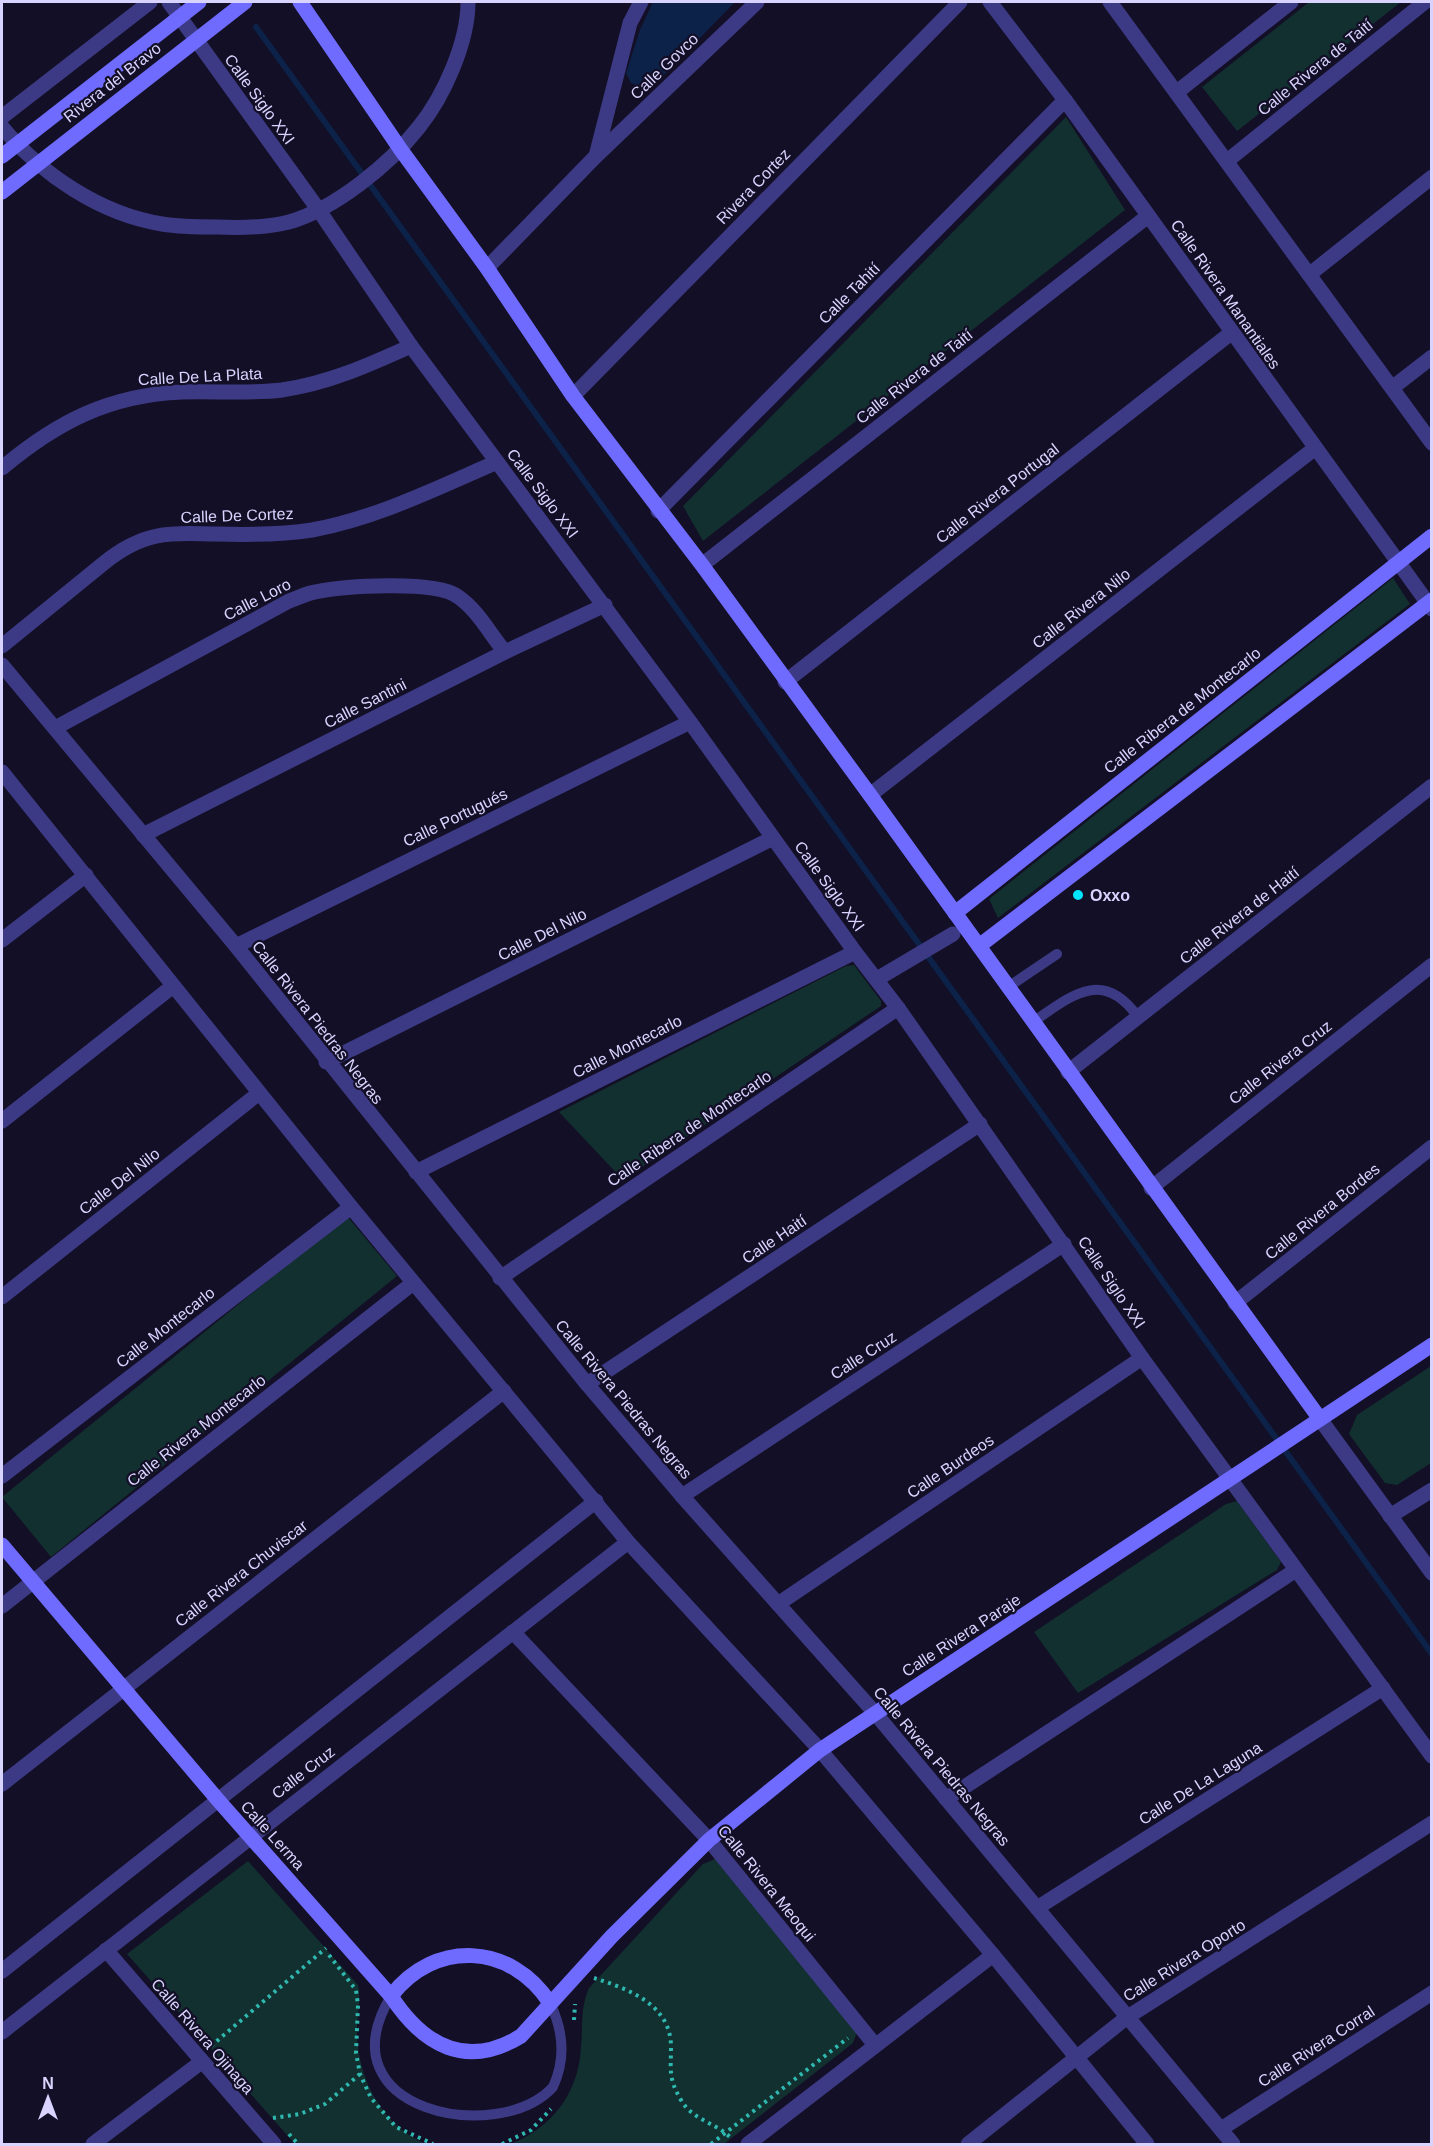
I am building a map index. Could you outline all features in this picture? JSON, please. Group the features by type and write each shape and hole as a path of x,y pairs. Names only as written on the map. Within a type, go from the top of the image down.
{"street":[{"path":"2,117 150,2"},
{"name":"Calle Siglo XXI","path":"169,2 318,209 411,346 605,605 855,952 898,1008 1229,1479 1431,1756"},
{"name":"Rivera del Bravo","path":"2,156 199,2"},
{"name":"Rivera del Bravo","path":"2,192 245,2"},
{"path":"300,2 401,150 487,268 573,396 658,511 702,565 785,682 870,795 1151,1188 1431,1573"},
{"path":"2,128 36,165 90,198 161,224 229,228 290,222 343,195 401,150 444,90 459,49 468,2"},
{"name":"Calle Govco","path":"596,156 630,23 641,2"},
{"name":"Calle Govco","path":"487,268 596,156 758,2"},
{"name":"Rivera Cortez","path":"573,396 960,2"},
{"name":"Calle Rivera Manantiales","path":"990,2 1065,100 1396,563 1430,604"},
{"path":"1110,2 1431,443"},
{"path":"1177,92 1291,2"},
{"name":"Calle Rivera de Taití","path":"1227,161 1425,2"},
{"name":"Calle Tahití","path":"658,511 1065,100"},
{"path":"1310,274 1431,177"},
{"name":"Calle Rivera de Taití","path":"702,565 1148,216"},
{"name":"Calle Rivera Portugal","path":"785,682 1231,333"},
{"name":"Calle De La Plata","path":"2,468 68,420 100,406 140,396 181,392 254,392 301,387 335,379 411,346"},
{"path":"1392,388 1431,357"},
{"name":"Calle Rivera Nilo","path":"870,795 1314,449"},
{"name":"Calle De Cortez","path":"2,646 104,562 121,550 142,540 159,535 266,535 349,522 396,505 497,462"},
{"name":"Calle Ribera de Montecarlo","path":"955,913 1431,536"},
{"name":"Calle Loro","path":"54,728 289,601 314,592 377,587 445,589 468,604 505,652"},
{"path":"979,946 1430,604"},
{"name":"Calle Santini","path":"143,836 505,652 605,605"},
{"name":"Calle Rivera Piedras Negras","path":"2,665 236,946 326,1062 587,1384 682,1496 875,1713 1233,2145"},
{"name":"Calle Portugués","path":"236,946 690,722"},
{"path":"2,772 351,1207 628,1542 820,1750 993,1955 1147,2145"},
{"name":"Calle Rivera de Haití","path":"1068,1072 1431,786"},
{"name":"Calle Del Nilo","path":"326,1062 773,838"},
{"path":"2,940 86,875"},
{"path":"877,979 951,935 955,913"},
{"path":"951,935 979,946"},
{"name":"Calle Montecarlo","path":"416,1172 855,952"},
{"name":"Calle Rivera Cruz","path":"1151,1188 1431,965"},
{"path":"2,1121 173,986"},
{"name":"Calle Ribera de Montecarlo","path":"500,1278 898,1008"},
{"name":"Calle Del Nilo","path":"2,1297 259,1093"},
{"name":"Calle Haití","path":"587,1384 980,1124"},
{"name":"Calle Rivera Bordes","path":"1235,1303 1431,1147"},
{"name":"Calle Montecarlo","path":"2,1476 351,1207"},
{"name":"Calle Cruz","path":"682,1496 1064,1244"},
{"name":"Calle Rivera Montecarlo","path":"2,1606 413,1283"},
{"name":"Calle Rivera Paraje","path":"550,2003 708,1840 820,1750 1431,1345"},
{"name":"Calle Burdeos","path":"778,1604 1143,1358"},
{"name":"Calle Rivera Chuviscar","path":"2,1784 504,1391"},
{"path":"1390,1516 1431,1490"},
{"name":"Calle Cruz","path":"2,1971 596,1501"},
{"name":"Calle Cruz","path":"2,2032 249,1836 628,1542"},
{"name":"Calle Lerma","path":"2,1545 218,1800 424,2036 440,2045 459,2051 476,2052 507,2045 531,2026 550,2003"},
{"path":"946,1799 1296,1570"},
{"name":"Calle Rivera Meoqui","path":"513,1632 708,1840 875,2045"},
{"name":"Calle De La Laguna","path":"1037,1908 1383,1688"},
{"name":"Calle Rivera Oporto","path":"968,2145 1126,2018 1431,1823"},
{"name":"Calle Rivera Ojinaga","path":"106,1950 198,2060 274,2145"},
{"path":"391,1996 404,1981 426,1965 454,1956 473,1955 500,1961 518,1969 533,1981 550,2003"},
{"path":"748,2145 993,1955"},
{"name":"Calle Rivera Corral","path":"1221,2129 1431,1993"},
{"path":"93,2145 198,2060"}],"lane":[{"path":"1008,987 1057,954"},
{"path":"1034,1022 1072,995 1086,989 1105,990 1127,1001 1138,1017"},
{"path":"391,1996 379,2021 375,2049 380,2077 392,2102"},
{"path":"533,2115 550,2093 561,2057 560,2030 550,2003"}],"path":[{"path":"198,2060 339,1937"},
{"path":"316,1941 356,1990 358,2005 356,2053 360,2074 371,2098 396,2127 433,2145"},
{"path":"599,1968 591,1977 647,2000 659,2012 668,2028 671,2046 669,2066 671,2081 682,2103 696,2117 726,2133 737,2145"},
{"path":"574,2029 575,2001"},
{"path":"711,2145 848,2038 848,2026"},
{"path":"259,2128 274,2116 300,2114 325,2104 360,2074"},
{"path":"502,2145 531,2130 557,2102"}],"green space":[{"path":"1309,2 1401,2 1237,131 1202,87"},
{"path":"1066,117 1125,210 703,541 683,506"},
{"path":"1393,578 1410,604 998,918 989,899"},
{"path":"854,965 881,1001 881,1006 623,1180 559,1112 846,966"},
{"path":"347,1216 397,1276 51,1557 2,1497"},
{"path":"1431,1366 1431,1463 1397,1485 1385,1483 1349,1434 1357,1415"},
{"path":"1237,1501 1281,1562 1277,1570 1078,1693 1034,1632 1226,1504"},
{"path":"715,1859 857,2032 853,2043 724,2144 511,2144 526,2137 550,2118 560,2107 575,2080 581,2048 583,2010 589,1988 703,1864"},
{"path":"248,1861 358,1985 358,2045 366,2080 384,2111 396,2124 426,2144 295,2144 127,1954"}],"water":[{"path":"653,2 735,2 653,86 642,88 631,83 626,73 640,30"}],"waterway":[{"path":"256,27 1432,1654"}],"place":[{"name":"Oxxo","path":"1078,895"}]}
